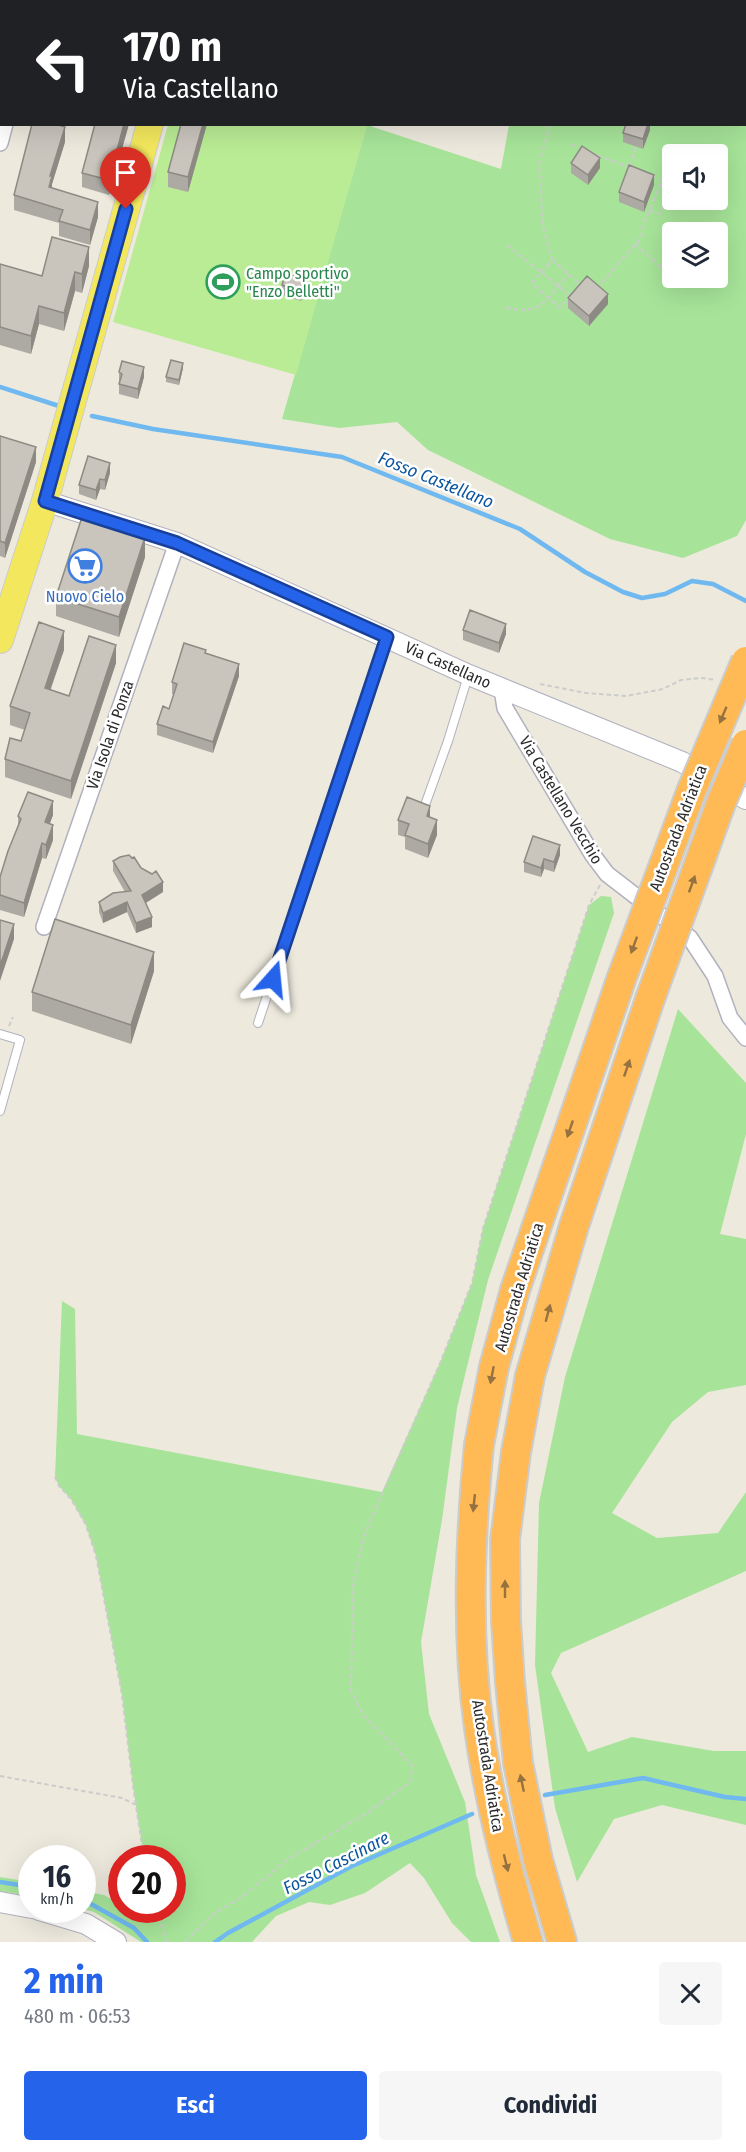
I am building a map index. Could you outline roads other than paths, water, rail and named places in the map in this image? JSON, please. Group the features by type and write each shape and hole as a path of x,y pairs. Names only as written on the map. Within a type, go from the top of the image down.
{"highway":[{"name":"Autostrada Adriatica","path":"528,1942 495,1820 479,1726 471,1637 471,1526 479,1445 494,1367 515,1290 622,977 691,792 746,661"},
{"name":"Autostrada Adriatica","path":"562,1942 538,1860 520,1774 510,1682 506,1621 505,1540 516,1452 530,1376 574,1226 654,988 721,803 746,744"}],"main road":[{"path":"0,640 45,501 149,126"}],"street":[{"path":"0,143 4,126"},
{"name":"Via Castellano","path":"45,501 177,543 468,675 682,762 746,799"},
{"name":"Via Isola di Ponza","path":"44,927 177,543"},
{"name":"Via Castellano Vecchio","path":"502,689 506,708 592,854 607,874 690,938 715,976 730,1018 746,1038"},
{"path":"0,1902 18,1905"},
{"path":"83,1923 116,1942"}],"lane":[{"path":"258,1023 387,637"},
{"path":"425,805 468,675"},
{"path":"0,1034 20,1041 0,1111"}],"waterway":[{"name":"Fosso Castellano","path":"0,387 59,406"},
{"name":"Fosso Castellano","path":"92,416 153,429 342,457 520,529 585,572 623,592 642,598 665,594 692,581 713,584 746,601"},
{"name":"Fosso Cascinare","path":"545,1795 643,1778 725,1797 746,1799"},
{"name":"Fosso Cascinare","path":"215,1942 350,1867 472,1814"},
{"name":"Fosso Cascinare","path":"0,1882 18,1885"},
{"name":"Fosso Cascinare","path":"96,1907 134,1928 147,1942"}],"place":[{"name":"Campo sportivo \"Enzo Belletti\"","path":"223,282"},
{"name":"Nuovo Cielo","path":"85,566"}]}
